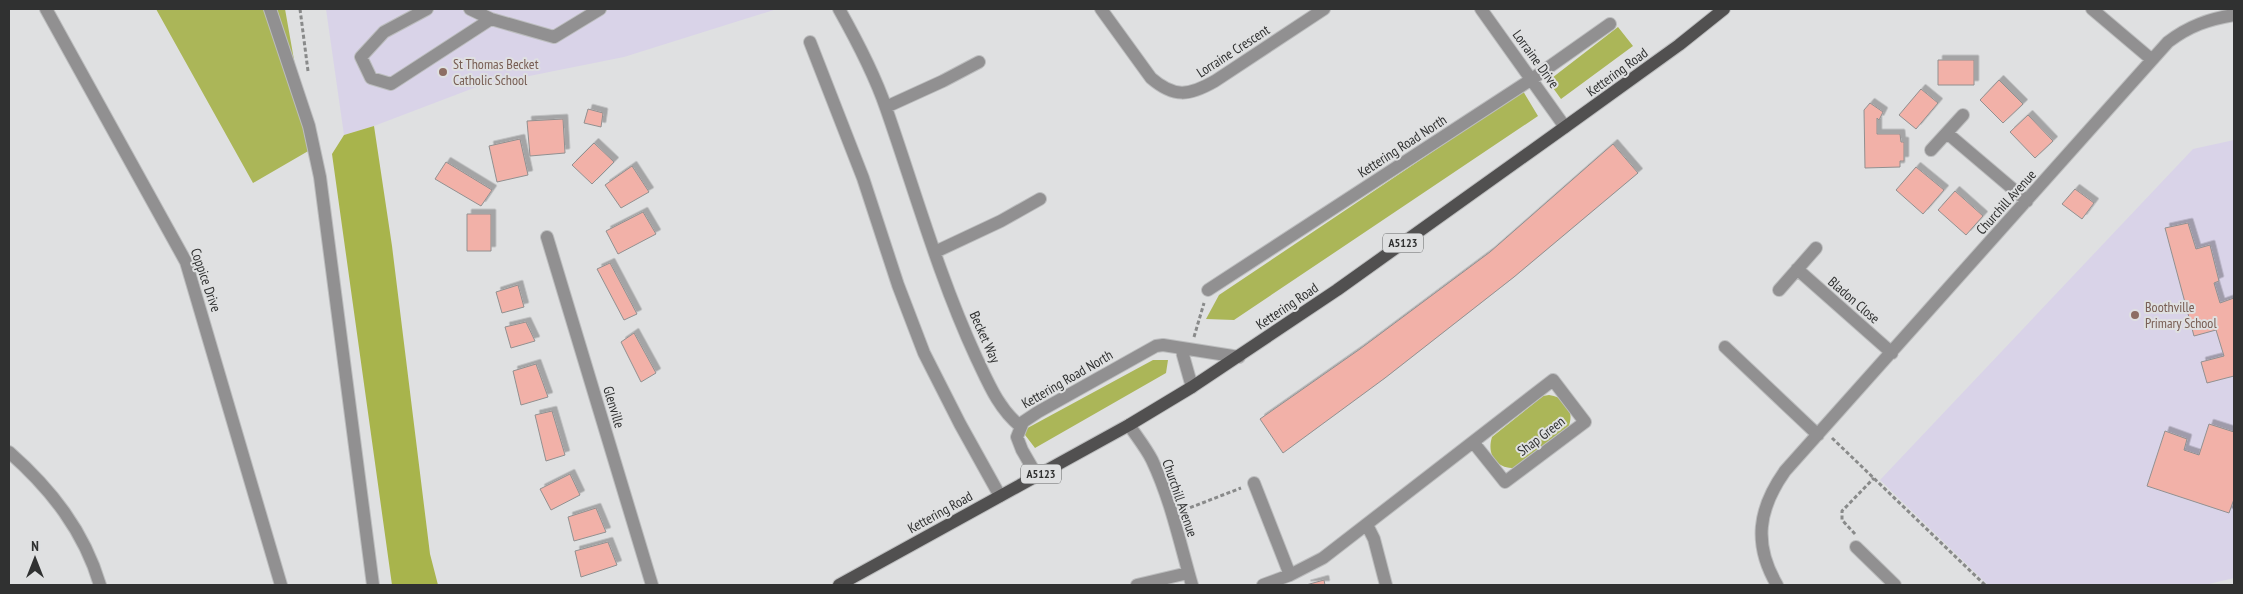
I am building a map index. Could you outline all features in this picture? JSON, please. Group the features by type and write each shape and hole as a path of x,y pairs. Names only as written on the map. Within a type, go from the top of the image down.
{"main road":[{"name":"Kettering Road","path":"839,585 1129,425 1239,357 1565,127 1679,45 1724,9"}],"street":[{"name":"Coppice Drive","path":"46,9 186,262 281,585"},
{"path":"270,9 310,126 320,178 373,585"},
{"path":"427,9 384,32 361,57 371,78 391,84 491,19"},
{"path":"470,9 491,19 554,37 600,9"},
{"name":"Becket Way","path":"839,9 863,50 886,107 935,252 965,331 1004,411 1020,426"},
{"name":"Lorraine Crescent","path":"1101,9 1151,78 1162,87 1186,94 1198,91 1214,82 1324,9"},
{"name":"Lorraine Drive","path":"1481,9 1565,127"},
{"path":"2092,9 2151,59"},
{"name":"Churchill Avenue","path":"1777,585 1764,558 1761,543 1763,512 1775,484 2151,59 2182,31 2200,23 2234,15"},
{"name":"Kettering Road North","path":"1208,290 1532,79 1610,24"},
{"path":"810,42 863,178 921,345 960,424 1000,496"},
{"path":"886,107 943,82 979,62"},
{"path":"1930,150 1962,115"},
{"path":"1947,132 2027,201"},
{"path":"935,252 1040,199"},
{"name":"Glenville","path":"547,237 652,585"},
{"path":"1779,290 1816,248"},
{"name":"Bladon Close","path":"1797,269 1892,352"},
{"name":"Kettering Road North","path":"1037,476 1018,443 1018,437 1020,426 1038,412 1151,348 1163,345 1239,357"},
{"path":"1725,347 1820,432"},
{"path":"1179,348 1192,387"},
{"name":"Shap Green","path":"1263,585 1287,579 1323,558 1553,380 1585,422 1505,482 1473,442"},
{"name":"Churchill Avenue","path":"1129,425 1152,461 1172,515 1190,579"},
{"path":"9,452 36,476 76,529 90,557 100,585"},
{"path":"1254,483 1287,579"},
{"path":"1367,525 1374,539 1386,585"},
{"path":"1856,547 1895,585"},
{"path":"1137,585 1190,579"}],"path":[{"path":"1179,348 1194,338 1208,290"},
{"path":"1820,432 1874,478 1985,585"},
{"path":"1856,547 1856,535 1842,520 1842,511 1874,478"},
{"path":"1172,515 1254,483"}],"shaded area":[{"name":"St Thomas Becket Catholic School","path":"326,9 777,9 624,57 479,86 374,126 344,135"},
{"name":"Boothville Primary School","path":"2234,140 2234,578 2205,585 1988,585 1880,480 2193,149"}],"green space":[{"path":"156,9 285,9 310,150 253,183"},
{"path":"1618,27 1633,46 1561,99 1548,81"},
{"path":"1523,91 1538,116 1234,320 1206,319 1219,295"},
{"path":"374,126 392,246 430,554 438,585 392,585 332,154 344,135"},
{"path":"1153,360 1168,360 1166,373 1035,448 1022,431"},
{"path":"1549,395 1561,399 1568,406 1571,416 1568,428 1518,468 1505,467 1499,464 1492,456 1492,437 1543,396"}],"building":[{"path":"1938,60 1974,60 1974,85 1938,85"},
{"path":"1999,80 2023,104 2003,123 1980,100"},
{"path":"1921,89 1938,103 1916,129 1899,115"},
{"path":"1870,103 1883,112 1879,120 1877,118 1877,134 1900,134 1901,142 1904,142 1904,161 1900,161 1900,167 1865,168 1864,110"},
{"path":"588,109 603,113 601,127 584,123"},
{"path":"2028,115 2053,141 2035,158 2010,132"},
{"path":"563,119 565,153 530,156 527,121"},
{"path":"520,139 528,175 497,182 489,146"},
{"path":"594,143 614,162 592,184 572,165"},
{"path":"1613,144 1638,173 1514,277 1385,378 1283,453 1260,419 1360,349 1490,252"},
{"path":"446,162 492,190 481,206 435,179"},
{"path":"632,166 649,192 621,208 605,185"},
{"path":"1916,167 1944,190 1923,214 1896,190"},
{"path":"2075,189 2094,203 2082,219 2062,204"},
{"path":"1955,191 1983,216 1966,235 1938,210"},
{"path":"643,212 656,234 618,254 606,231"},
{"path":"467,214 491,214 491,251 467,251"},
{"name":"Boothville Primary School","path":"2188,223 2196,249 2210,245 2219,281 2214,283 2220,303 2234,298 2234,376 2207,383 2201,362 2224,356 2216,330 2194,336 2165,228"},
{"path":"610,263 637,314 624,320 597,269"},
{"path":"518,285 524,307 502,313 496,292"},
{"path":"526,322 535,341 511,348 505,327"},
{"path":"634,333 656,373 641,382 621,342"},
{"path":"536,364 548,397 521,405 513,371"},
{"path":"552,411 565,455 546,461 535,415"},
{"path":"2209,424 2234,432 2234,499 2229,513 2147,486 2165,431 2187,439 2184,450 2199,455"},
{"path":"570,474 580,495 551,510 540,489"},
{"path":"596,508 606,532 574,541 568,517"},
{"path":"608,542 617,565 581,577 575,551"},
{"path":"1324,580 1325,585 1306,585"}],"place":[{"name":"St Thomas Becket Catholic School","path":"443,72"},
{"name":"Boothville Primary School","path":"2135,315"}]}
